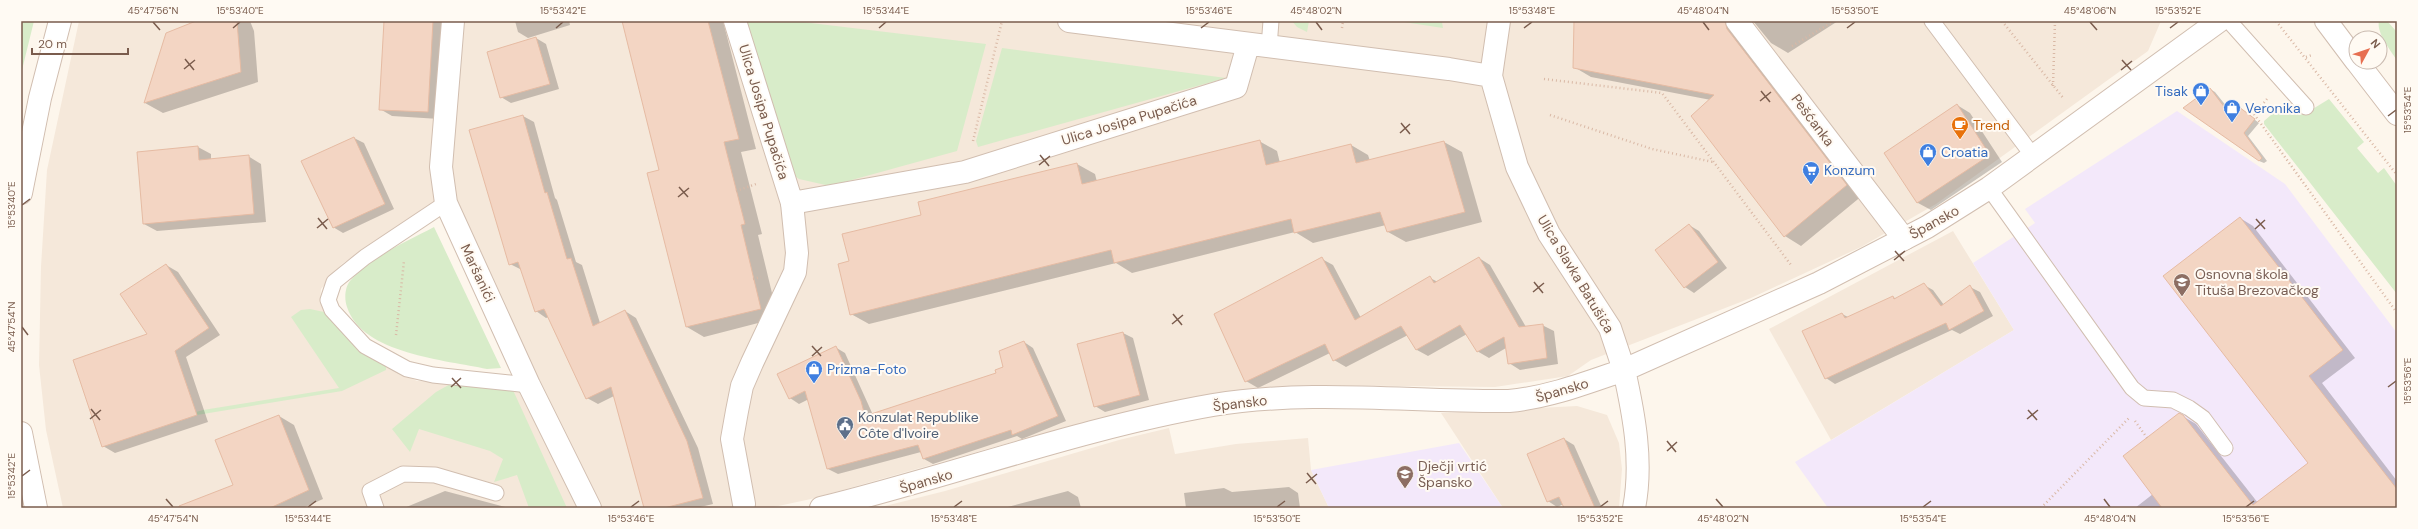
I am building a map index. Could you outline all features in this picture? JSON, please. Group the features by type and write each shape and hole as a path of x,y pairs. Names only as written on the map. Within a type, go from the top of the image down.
{"street":[{"path":"21,194 40,98 60,21"},
{"name":"Maršanići","path":"453,21 441,167 446,203 529,384 590,508"},
{"name":"Ulica Josipa Pupačića","path":"735,21 792,203 797,253 795,272 742,386 732,439 744,504"},
{"path":"1069,21 1449,69 1491,76"},
{"name":"Ulica Slavka Batušića","path":"1500,21 1491,76 1517,167 1549,234 1610,328 1624,370 1633,412 1638,461 1634,508"},
{"name":"Pešćanka","path":"1737,21 1904,239"},
{"name":"Špansko","path":"820,508 897,490 1123,424 1214,405 1309,397 1509,401 1533,399 1566,390 1624,370 1819,283 1964,206 2219,21"},
{"path":"2326,21 2348,50"},
{"name":"Ulica Josipa Pupačića","path":"792,203 965,172 1236,87 1259,46"},
{"path":"2363,70 2397,114"},
{"path":"21,433 36,508"}],"lane":[{"path":"1259,46 1271,21"},
{"path":"1932,21 2033,156"},
{"path":"2229,21 2306,107"},
{"path":"1989,188 2132,388 2144,398 2173,400 2189,408 2203,418 2225,448"},
{"path":"446,203 365,257 334,282 328,300 332,310 365,346 407,369 433,374 529,384"},
{"path":"376,508 370,491 403,474 435,475 496,493"}],"path":[{"path":"965,172 1002,21"},
{"path":"1767,60 1834,21"},
{"path":"2002,21 2066,103"},
{"path":"2053,86 2055,21"},
{"path":"2276,21 2306,57 2397,176"},
{"path":"2306,57 2312,55"},
{"path":"1544,79 1662,93 1783,254"},
{"path":"2268,98 2254,114 2397,313"},
{"path":"1550,115 1652,149 1714,162"},
{"path":"391,360 395,348 408,229"},
{"path":"2041,508 2132,416"}],"shaded area":[{"path":"79,21 2161,21 2148,51 1936,204 1861,247 1751,298 1591,360 1568,376 1495,387 1308,385 1199,398 1137,409 994,447 811,499 769,508 63,508 46,430 39,365 41,267 47,170","holes":["455,195 539,384 417,381 386,366 346,335 324,312 320,302 321,289 342,264 424,208"]},
{"name":"Osnovna škola Tituša Brezovačkog","path":"2177,111 2285,184 2397,333 2397,508 1828,508 1795,462 2014,330 1973,263 2035,223 2025,209"},
{"path":"1953,231 2014,330 1831,440 1769,329"},
{"path":"1577,406 1607,415 1619,443 1622,469 1619,508 1503,508 1441,413"},
{"path":"1169,428 1175,454 1236,444 1308,438 1311,470 1329,508 877,508 945,491 1119,440"},
{"name":"Dječji vrtić Špansko","path":"1459,443 1503,508 1329,508 1311,470"}],"green space":[{"path":"21,21 34,21 21,74"},
{"path":"746,21 794,21 986,44 957,151 830,186 799,179 785,169"},
{"path":"1292,21 1309,21 1307,32 1297,27"},
{"path":"1397,21 1442,22 1443,28"},
{"path":"2379,21 2387,21 2397,32 2397,60 2388,47 2388,30 2380,30"},
{"path":"1002,48 1226,78 978,147 976,141"},
{"path":"2329,99 2364,142 2357,148 2378,173 2384,168 2397,186 2397,294 2264,124 2264,121 2284,104 2303,115"},
{"path":"434,227 501,368 487,369 429,358 387,345 369,335 356,323 347,307 345,297 347,286 359,272 368,264 390,250"},
{"path":"310,309 324,312 346,335 386,366 386,370 342,391 197,415 196,412 203,410 339,388 291,317 301,310"},
{"path":"454,382 512,388 567,508 529,508 517,475 494,482 503,459 490,451 419,429 410,452 392,429 436,392"}],"building":[{"path":"196,21 237,21 241,72 144,103 166,33"},
{"path":"384,21 433,21 428,112 379,110"},
{"path":"622,21 708,21 739,139 724,142 745,224 741,225 761,309 686,327 647,173 659,170"},
{"path":"1574,21 1725,21 1727,29 1847,185 1784,237 1691,116 1714,95 1573,68"},
{"path":"536,37 550,84 500,98 487,52"},
{"path":"2210,88 2225,108 2231,101 2255,119 2244,133 2262,158 2259,161 2183,108"},
{"path":"1957,104 1990,155 1917,203 1884,153"},
{"path":"523,115 545,193 547,192 567,259 571,258 593,326 625,310 687,441 703,498 664,508 644,508 611,387 586,399 544,309 535,312 518,262 509,265 469,130"},
{"path":"354,137 385,204 333,228 301,161"},
{"path":"1260,140 1266,165 1351,144 1356,163 1444,141 1465,212 1387,232 1380,212 1294,233 1291,219 1114,263 1111,250 850,315 838,264 849,261 842,234 921,215 918,202 1077,163 1082,184"},
{"path":"198,146 199,160 249,155 254,214 143,224 137,152"},
{"path":"2240,217 2343,350 2309,376 2397,489 2397,508 2162,508 2123,456 2179,413 2183,415 2253,505 2308,463 2163,276"},
{"path":"1689,224 1718,262 1684,288 1655,250"},
{"path":"1322,257 1355,320 1430,276 1434,283 1479,257 1519,327 1543,324 1547,358 1508,364 1504,337 1477,352 1460,325 1416,350 1401,326 1333,361 1325,344 1245,382 1214,314"},
{"path":"166,264 209,328 175,351 197,415 102,447 73,360 147,334 120,294"},
{"path":"1924,283 1941,306 1970,285 1984,311 1949,330 1946,323 1825,379 1802,331 1842,313 1845,318 1893,296 1894,299"},
{"path":"1123,332 1140,395 1094,407 1077,344"},
{"path":"1024,341 1058,416 1012,435 1011,430 923,459 918,445 827,469 805,391 789,399 777,374 836,346 861,401 865,416 996,373 995,370 1003,367 999,351"},
{"path":"279,415 309,490 270,508 179,508 179,506 233,485 215,440"},
{"path":"1564,438 1595,508 1564,508 1559,497 1547,502 1527,454"}],"place":[{"name":"Tisak","path":"2201,106"},
{"name":"Veronika","path":"2232,123"},
{"name":"Trend","path":"1960,140"},
{"name":"Croatia","path":"1928,167"},
{"name":"Konzum","path":"1811,185"},
{"name":"Osnovna škola Tituša Brezovačkog","path":"2182,297"},
{"name":"Prizma-Foto","path":"814,384"},
{"name":"Konzulat Republike Côte d'Ivoire","path":"845,440"},
{"name":"Dječji vrtić Špansko","path":"1405,489"}]}
